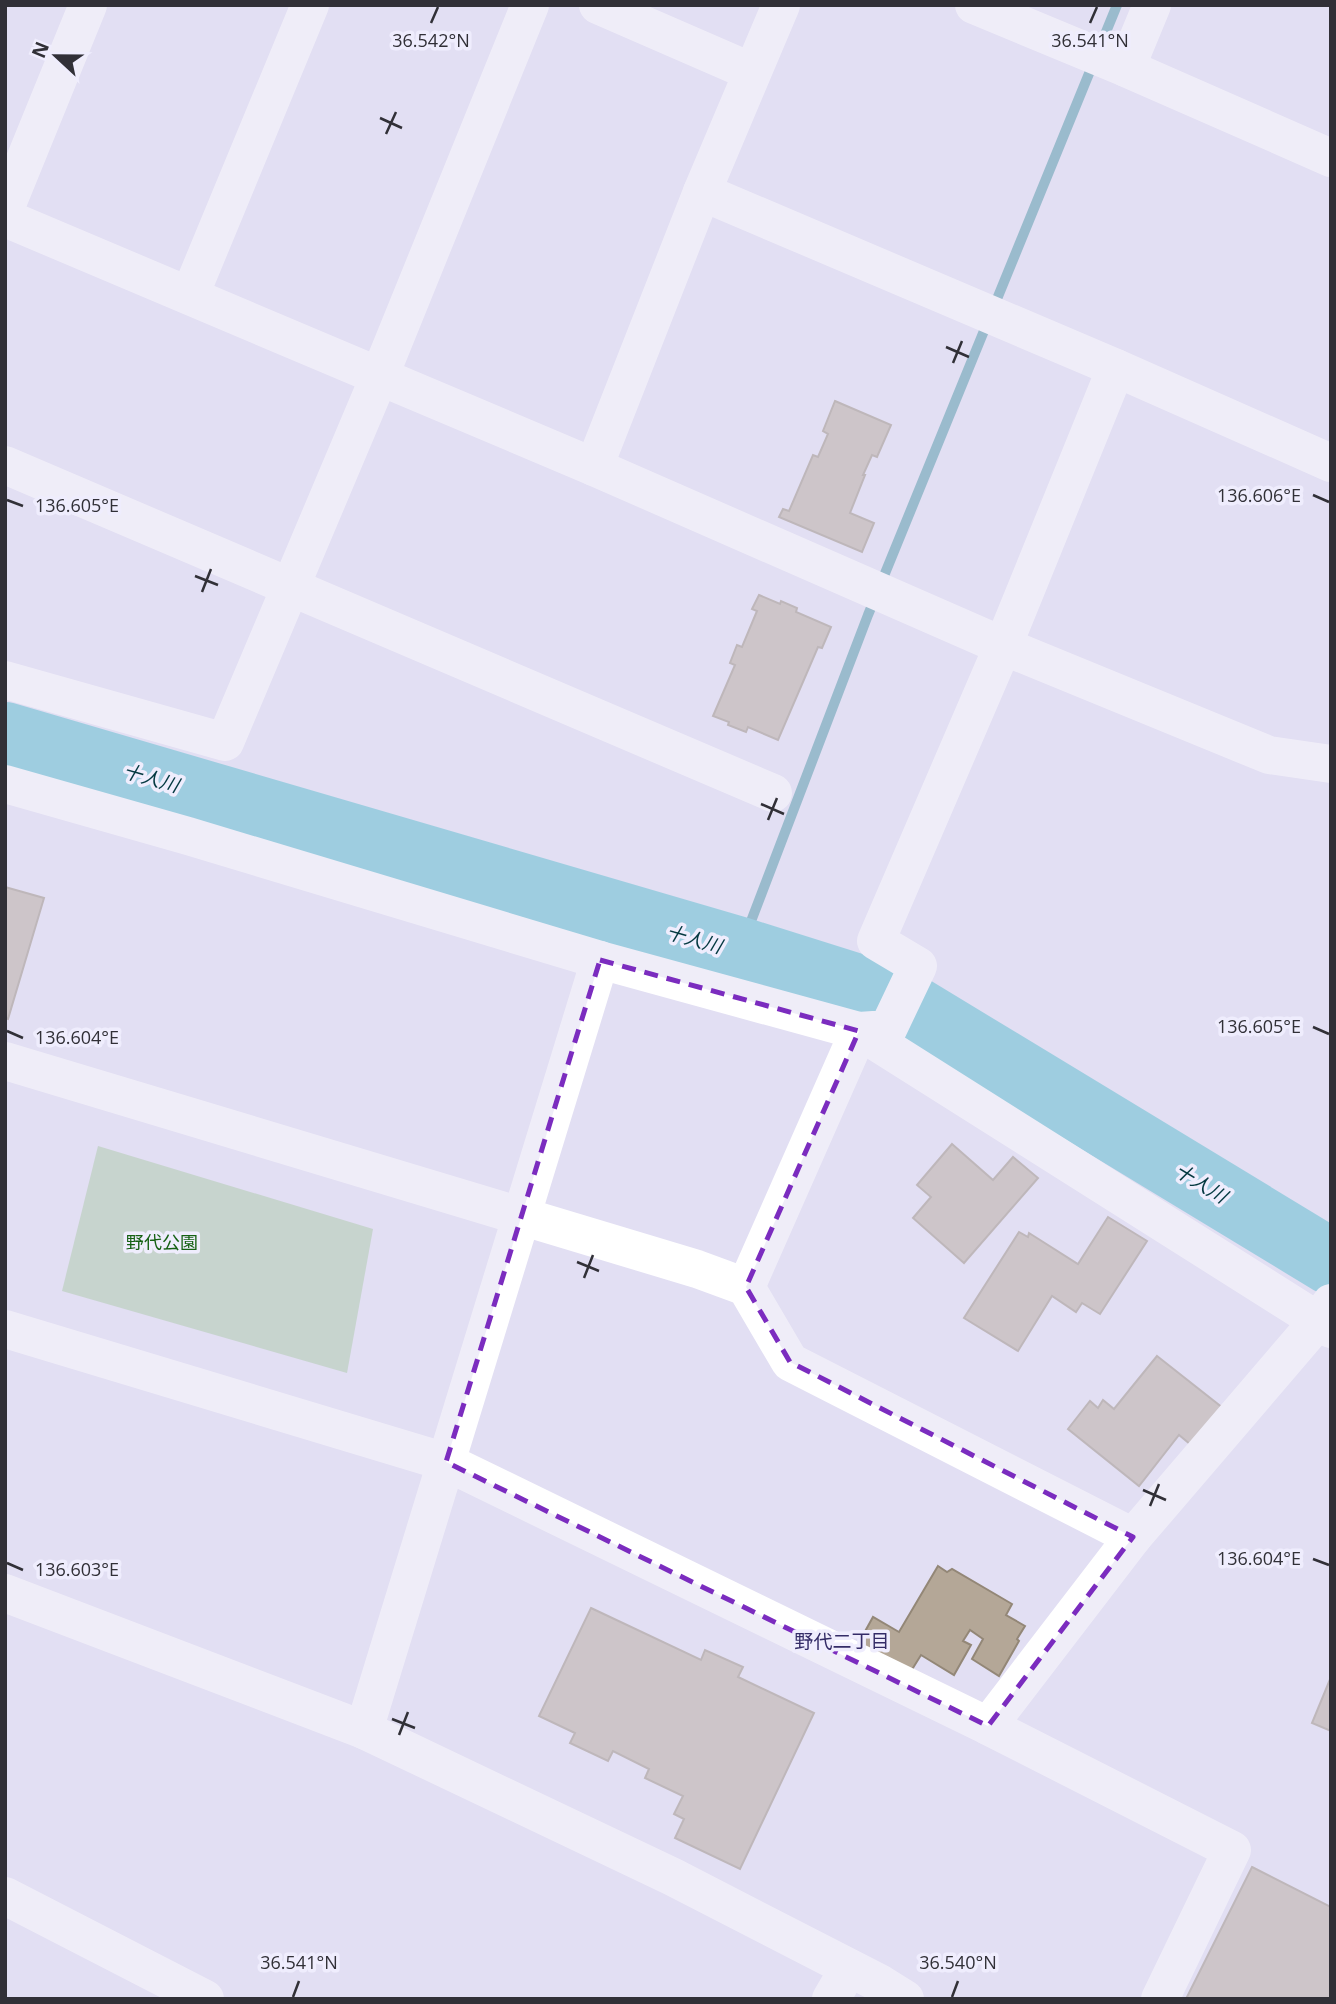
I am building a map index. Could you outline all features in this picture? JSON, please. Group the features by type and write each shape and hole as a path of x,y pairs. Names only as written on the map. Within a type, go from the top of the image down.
{"street":[{"path":"5,209 88,5"},
{"path":"190,295 310,5"},
{"path":"5,680 225,742 380,375 530,5"},
{"path":"598,5 752,72"},
{"path":"594,467 702,192 781,5"},
{"path":"974,5 1331,158"},
{"path":"1106,60 1152,5"},
{"path":"702,192 1116,368 1331,463"},
{"path":"5,218 380,375 1003,646 1269,755 1331,764"},
{"path":"746,1287 874,1030 909,984 918,966 876,941 1003,646 1116,368"},
{"path":"5,465 773,793"},
{"path":"5,783 188,835 600,960 874,1030 1327,1314 1133,1537 988,1726"},
{"path":"364,1730 600,960"},
{"path":"5,1061 522,1215 697,1269 746,1287 790,1362 1133,1537"},
{"path":"5,1329 446,1462 988,1726 1232,1850 1160,1999"},
{"path":"8,1603 364,1730 673,1877 840,1983 905,1999"},
{"path":"5,1896 205,1999"}],"highlighted area":[{"path":"600,960 859,1031 746,1287 790,1362 1133,1537 988,1726 446,1462"}],"green space":[{"name":"野代公園","path":"98,1146 373,1229 347,1373 62,1291"}],"building":[{"path":"835,401 891,425 877,457 872,455 850,513 874,523 862,552 779,517 783,509 789,511 813,455 818,457 828,434 823,431"},
{"path":"759,595 797,608 796,612 831,627 822,648 818,647 778,740 748,727 746,732 713,716 735,665 730,663 737,645 742,647 757,611 752,609"},
{"path":"5,887 44,898 8,1019 5,1018"},
{"path":"952,1144 993,1180 1013,1157 1038,1178 964,1263 913,1218 931,1197 917,1185"},
{"path":"1108,1217 1147,1241 1100,1314 1082,1303 1076,1312 1052,1296 1018,1351 964,1318 1019,1232 1028,1237 1029,1233 1078,1264"},
{"path":"1157,1356 1233,1416 1202,1454 1179,1435 1139,1486 1068,1429 1090,1401 1098,1408 1103,1400 1114,1409"},
{"path":"938,1566 947,1572 952,1569 1012,1604 1006,1615 1025,1626 999,1676 972,1659 983,1639 970,1630 963,1641 971,1645 954,1675 921,1655 908,1676 857,1646 873,1617 899,1632"},
{"path":"591,1608 701,1660 705,1650 743,1667 738,1677 814,1713 740,1869 675,1838 684,1819 674,1814 683,1796 645,1778 649,1769 613,1751 608,1761 570,1743 575,1733 539,1716"},
{"path":"1331,1677 1331,1731 1312,1723"},
{"path":"1252,1867 1331,1907 1331,1999 1186,1999"}],"waterway":[{"path":"740,950 868,615 1117,5"},
{"name":"十人川","path":"5,735 740,950 899,1000 1331,1262"}],"district":[{"name":"野代二丁目","path":"842,1641"}]}
